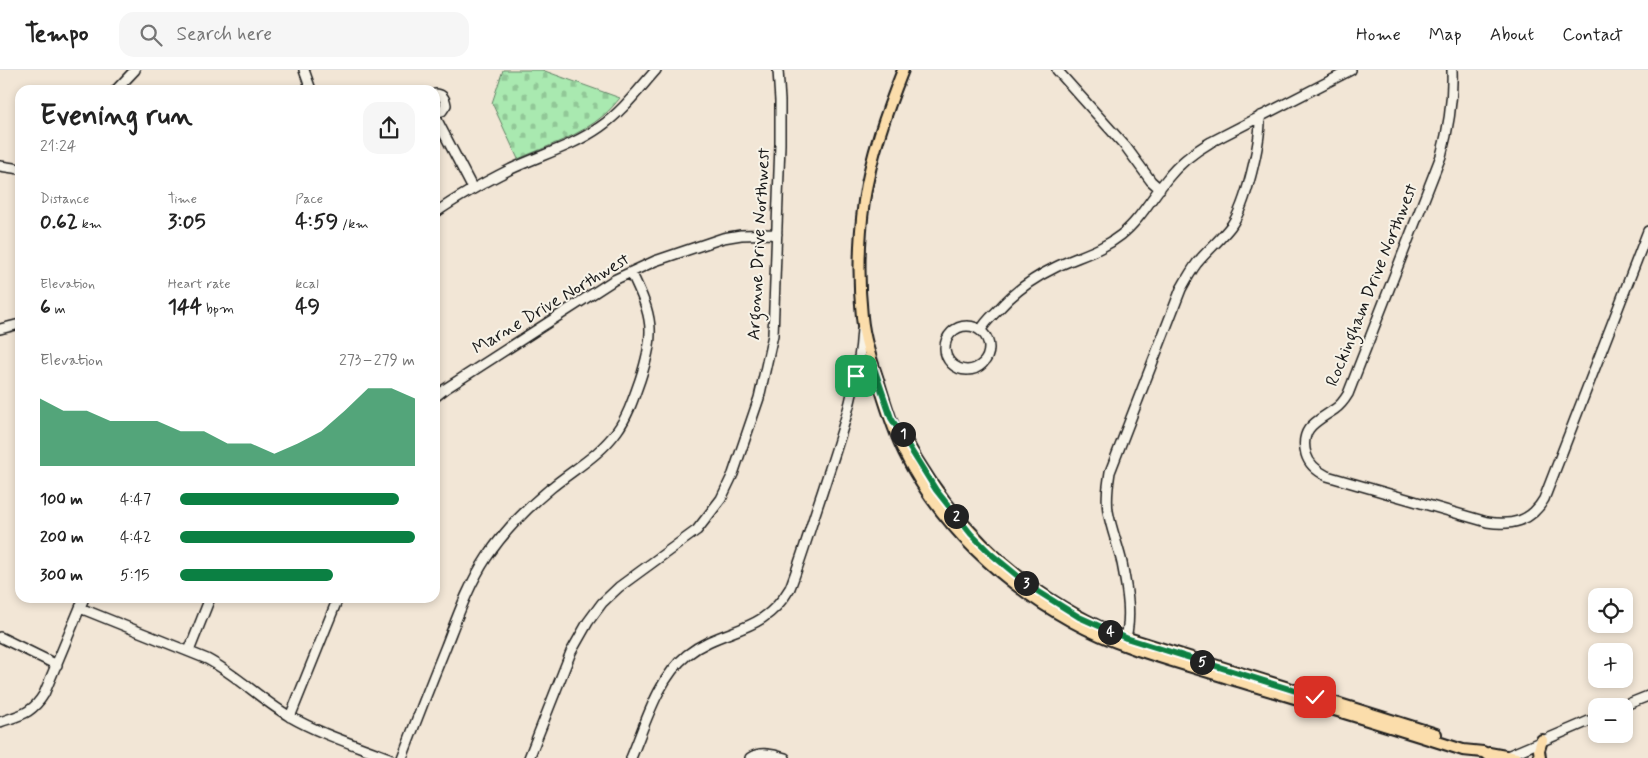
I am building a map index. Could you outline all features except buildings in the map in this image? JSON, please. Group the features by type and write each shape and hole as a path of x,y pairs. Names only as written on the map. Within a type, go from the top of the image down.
{"main road":[{"path":"903,70 884,118 875,148 864,201 860,259 862,319 874,368 896,434 905,454 930,495 953,525 986,559 1018,586 1049,608 1074,622 1125,642 1466,754 1483,752 1509,757"},
{"path":"1125,642 1420,729 1495,758"},
{"path":"1540,758 1539,750 1542,740"}],"street":[{"path":"121,85 135,70"},
{"path":"304,70 309,85"},
{"path":"440,210 473,189 511,169 573,142 599,128 618,112 656,70"},
{"name":"Argonne Drive Northwest","path":"529,758 571,652 588,622 602,603 619,587 697,530 714,510 728,487 759,398 770,351 774,318 780,101 778,70"},
{"path":"1057,70 1126,147 1151,181 1160,189"},
{"path":"981,330 1000,307 1028,284 1057,266 1100,249 1124,233 1135,222 1176,168 1197,150 1351,70"},
{"name":"Rockingham Drive Northwest","path":"1452,70 1453,88 1449,129 1441,156 1348,394 1336,409 1319,418 1311,426 1306,436 1305,449 1307,458 1319,472 1326,476 1487,522 1506,524 1518,522 1533,514 1544,500 1648,231"},
{"path":"440,95 444,98 446,105 440,112"},
{"path":"1125,642 1129,624 1128,604 1122,564 1108,509 1107,488 1110,472 1181,289 1197,264 1230,228 1240,210 1250,177 1260,116"},
{"path":"440,126 473,189"},
{"path":"0,166 15,169"},
{"name":"Marne Drive Northwest","path":"440,392 614,280 655,260 723,238 777,234"},
{"path":"402,758 464,599 487,557 530,506 603,448 616,432 628,412 648,357 651,334 647,304 632,272"},
{"path":"631,758 659,690 668,675 680,661 696,648 751,626 765,617 784,597 794,578 853,391 860,354 862,319"},
{"path":"0,329 15,325"},
{"path":"964,326 972,326 981,330 987,337 990,346 985,362 977,368 969,370 960,369 953,365 945,349 946,341 950,334 964,326"},
{"path":"856,376 863,368 874,368"},
{"path":"853,391 862,378 874,368"},
{"path":"0,722 22,715 35,706 44,694 82,603"},
{"path":"189,651 208,603"},
{"path":"290,717 336,603"},
{"path":"80,608 189,651 224,668 290,717 389,758"},
{"path":"0,637 56,664"},
{"path":"1633,702 1648,696"},
{"path":"1509,757 1542,740 1588,721"},
{"path":"750,758 757,754 785,758"}],"green space":[{"path":"503,70 542,70 620,98 606,113 585,129 518,159 492,103"}],"route":[{"path":"856,376 863,368 873,365 891,418 936,490 971,534 991,554 1031,587 1054,603 1105,630 1315,697"}]}
